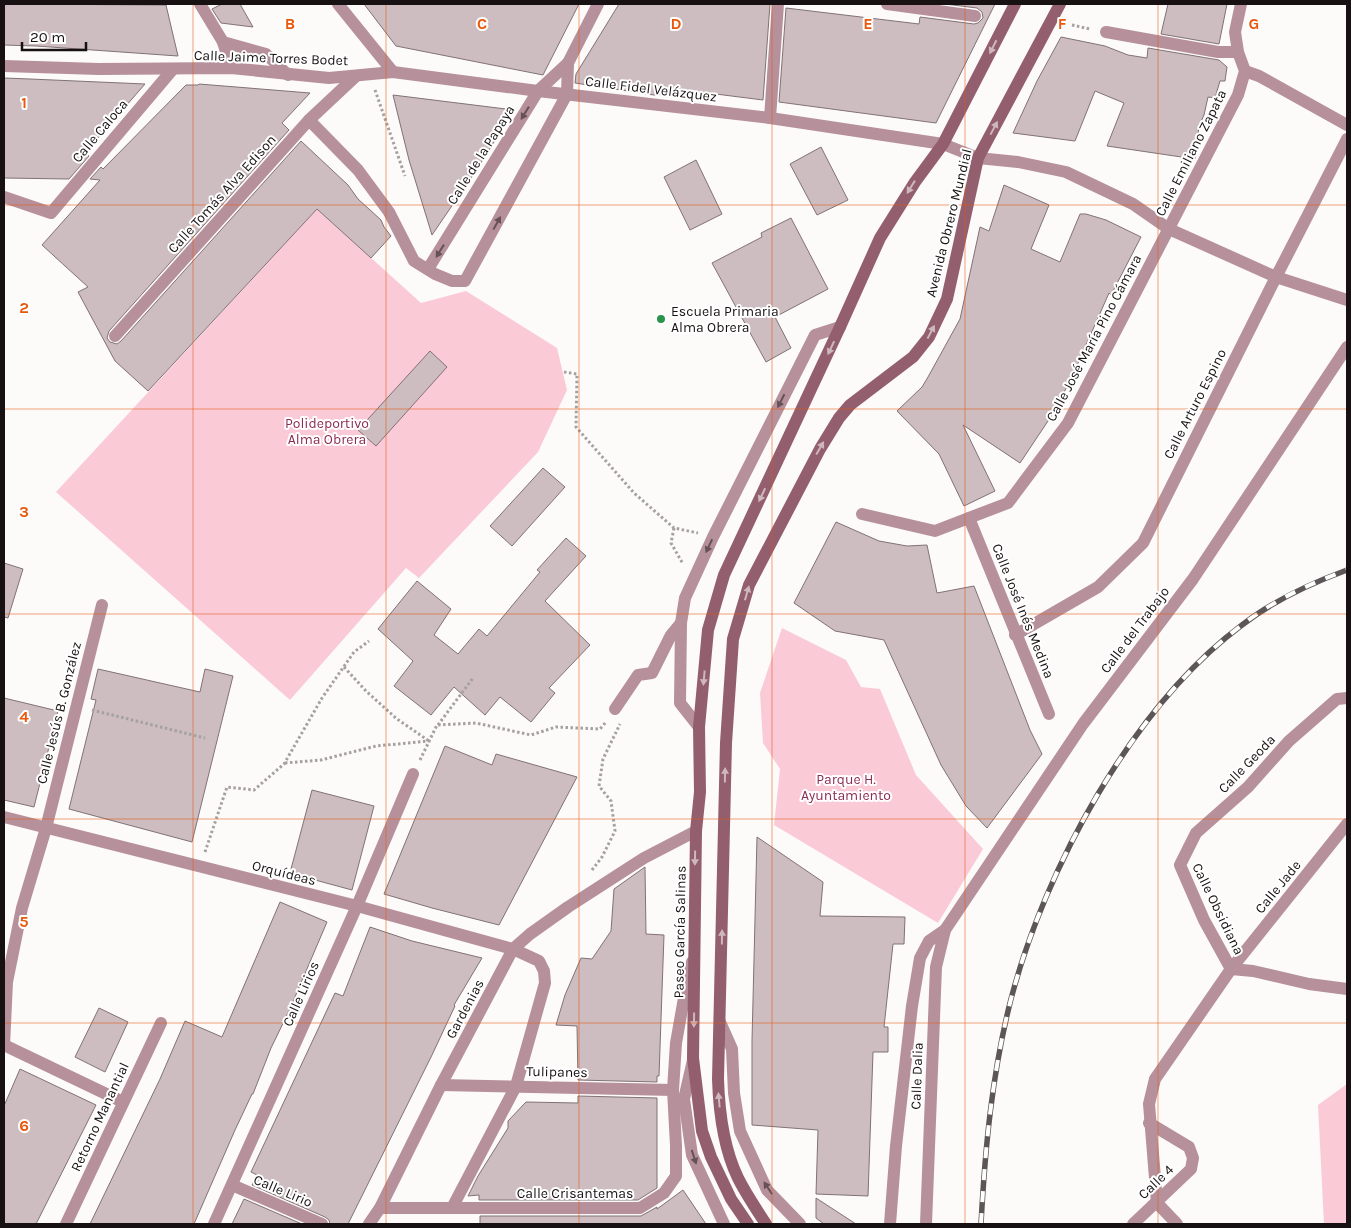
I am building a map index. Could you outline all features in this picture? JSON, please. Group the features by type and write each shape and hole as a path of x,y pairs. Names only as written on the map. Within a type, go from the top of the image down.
{"main road":[{"name":"Avenida Obrero Mundial","path":"708,630 724,575 880,238 914,182 943,144 1015,4"},
{"name":"Avenida Obrero Mundial","path":"720,1022 726,742 734,640 749,584 820,449 839,418 850,405 914,357 929,336 947,299 978,158 1060,4"},
{"name":"Paseo García Salinas","path":"708,630 699,728 700,792 696,831 693,1058 702,1131 711,1157 732,1199 748,1224"},
{"path":"720,1022 719,1102 726,1148 737,1176 766,1224"}],"street":[{"path":"200,4 223,42 230,68"},
{"path":"338,4 393,72"},
{"name":"Calle de la Papaya","path":"568,64 567,94 465,281 452,281 428,269 538,91 568,64 598,4"},
{"path":"770,118 778,4"},
{"path":"887,4 975,16"},
{"path":"1241,4 1235,32 1238,52 1245,71 1259,76 1347,125"},
{"path":"1106,32 1218,52 1238,52"},
{"path":"223,42 266,54 288,75"},
{"name":"Calle Jaime Torres Bodet","path":"4,66 173,70 230,68 329,78 356,76"},
{"name":"Calle Caloca","path":"4,197 51,213 173,70"},
{"name":"Calle Emiliano Zapata","path":"1169,229 1238,95 1245,71"},
{"name":"Calle Fidel Velázquez","path":"356,76 393,72 770,118 943,144 978,158"},
{"name":"Calle Tomás Alva Edison","path":"115,336 309,120 356,76"},
{"path":"309,120 358,170 389,212 414,261 428,269"},
{"name":"Calle Arturo Espino","path":"1016,635 1098,587 1143,543 1347,139"},
{"path":"978,158 1018,162 1066,172 1133,204 1169,229 1276,277 1347,300"},
{"name":"Calle José María Pino Cámara","path":"862,514 935,531 1008,504 1068,423 1169,229"},
{"path":"699,728 680,703 681,623 685,598 713,537 814,335 840,327"},
{"name":"Calle del Trabajo","path":"945,930 1083,724 1193,579 1347,347"},
{"name":"Calle José Inés Medina","path":"969,518 1049,714"},
{"name":"Calle Jesús B. González","path":"4,1045 7,982 22,908 46,828 102,606"},
{"path":"619,713 638,675 652,673 671,634 681,623"},
{"name":"Calle Geoda","path":"1180,865 1196,833 1248,787 1289,741 1337,698 1347,698"},
{"name":"Calle Lirios","path":"214,1224 357,906 413,774"},
{"name":"Orquídeas","path":"4,817 357,906 513,949 539,961 544,971 545,983 516,1086 452,1208"},
{"name":"Calle Jade","path":"1157,1203 1148,1104 1155,1079 1231,969 1347,824"},
{"name":"Gardenias","path":"369,1224 380,1208 441,1085 513,949 553,918 644,858 696,831"},
{"name":"Calle Obsidiana","path":"1180,865 1204,920 1231,969 1309,984 1347,988"},
{"path":"890,1224 896,1146 912,1006 920,958 929,941 945,930"},
{"name":"Calle Dalia","path":"926,1224 936,967 945,930"},
{"name":"Calle Crisantemas","path":"380,1208 640,1208 664,1193 676,1176 673,1090 676,1043 686,981 694,957"},
{"path":"720,1022 732,1049 734,1093 740,1131 767,1190 800,1224"},
{"name":"Retorno Manantial","path":"66,1224 161,1023"},
{"path":"4,1045 123,1102"},
{"path":"693,1058 684,1099 692,1155 724,1224"},
{"name":"Tulipanes","path":"441,1085 673,1090"},
{"name":"Calle 4","path":"1133,1224 1191,1169 1192,1158 1189,1147 1150,1123"},
{"name":"Calle Lirio","path":"232,1185 322,1224"},
{"path":"1157,1203 1177,1224"}],"path":[{"path":"372,74 378,100 405,176"},
{"path":"564,372 577,374 576,427 634,493 674,528 713,537"},
{"path":"674,528 671,543 682,563 687,579 685,598"},
{"path":"200,867 227,787 254,790 284,764 322,698 344,666 354,652 369,641"},
{"path":"344,666 366,691 397,719 429,741"},
{"path":"413,774 437,725 473,678"},
{"path":"77,706 206,738"},
{"path":"437,725 476,723 531,735 556,727 600,729 619,713"},
{"path":"587,876 602,857 615,831 611,801 599,786 603,759 619,713"},
{"path":"284,764 321,760 376,746 429,741"}],"green space":[{"name":"Polideportivo Alma Obrera","path":"317,209 421,303 466,291 557,348 567,390 538,452 419,578 406,568 290,700 56,492"},
{"name":"Parque H. Ayuntamiento","path":"782,628 846,660 861,687 880,689 916,775 983,849 938,923 774,825 780,769 763,743 760,693"},
{"path":"1347,1084 1347,1224 1324,1224 1318,1105"}],"building":[{"path":"4,4 166,5 178,56 4,45"},
{"path":"222,4 240,4 253,27 221,23 212,9"},
{"path":"364,4 579,4 543,75 396,46"},
{"path":"619,4 770,4 763,100 700,92 654,95 575,83 576,74"},
{"path":"945,4 995,4 936,123 779,102 786,8 919,24 920,17 974,24 983,18 982,12 977,8"},
{"path":"1168,4 1227,4 1219,44 1161,34"},
{"path":"1061,37 1105,46 1128,55 1147,58 1148,48 1219,60 1227,67 1225,81 1220,81 1215,98 1208,97 1204,115 1199,126 1195,159 1107,146 1124,103 1095,91 1075,141 1013,133 1037,81"},
{"path":"4,78 145,84 85,153 89,156 69,179 4,178"},
{"path":"199,84 310,93 282,123 289,130 109,331 107,338 110,342 117,344 121,341 301,141 348,185 358,199 381,220 391,236 371,258 317,209 148,391 115,361 78,292 88,287 42,245 100,180 90,179 101,167 103,169 186,85"},
{"path":"393,95 514,110 432,235 409,160"},
{"path":"821,147 848,200 817,215 790,164"},
{"path":"696,160 722,214 690,230 664,177"},
{"path":"1004,185 1049,205 1031,249 1060,262 1080,214 1106,220 1141,237 1111,295 1109,293 1071,379 1052,415 1020,463 963,425 995,491 964,506 939,454 897,411 922,387 960,319 980,227 989,231"},
{"path":"791,218 828,289 775,317 791,348 766,362 712,263 762,237 761,233"},
{"path":"430,351 447,367 376,446 358,430"},
{"path":"543,468 565,487 512,546 490,526"},
{"path":"836,522 879,541 907,546 927,545 937,593 974,586 1030,730 1042,754 987,828 966,806 941,765 884,640 835,631 794,603"},
{"path":"566,538 586,556 545,601 590,645 549,688 555,693 531,722 500,697 485,715 454,687 431,715 394,686 413,661 378,629 417,581 451,609 434,635 458,654 479,629 487,636 540,572 537,570"},
{"path":"4,563 23,569 8,618 4,617"},
{"path":"98,669 200,692 205,669 233,676 192,842 69,809 96,700 91,699"},
{"path":"4,698 58,711 34,807 4,800"},
{"path":"445,746 492,765 496,754 577,777 499,925 384,894"},
{"path":"312,790 374,806 352,890 304,877 291,869"},
{"path":"757,837 823,882 820,916 905,917 904,944 893,944 884,1027 888,1027 888,1052 873,1052 868,1196 816,1194 818,1130 752,1125"},
{"path":"645,867 646,934 664,935 659,1076 657,1076 657,1082 578,1080 577,1026 556,1025 565,995 581,958 592,959 611,931 614,889"},
{"path":"280,902 327,922 271,1048 253,1094 235,1130 194,1224 90,1224 160,1079 185,1021 222,1037"},
{"path":"370,927 412,941 482,958 454,1005 432,1055 348,1224 330,1224 329,1220 325,1217 252,1185 257,1175 251,1172 335,993 343,996"},
{"path":"99,1008 128,1022 105,1072 75,1057"},
{"path":"20,1069 96,1105 36,1224 4,1224 4,1106"},
{"path":"578,1096 657,1098 657,1188 638,1200 479,1200 479,1195 468,1196 478,1176 508,1128 508,1121 526,1102 578,1103"},
{"path":"683,1190 706,1224 480,1224 480,1216 641,1216 657,1207 657,1209"},
{"path":"816,1198 856,1224 824,1224 816,1218"},
{"path":"244,1199 302,1224 232,1224"}],"railway":[{"path":"981,1224 990,1111 1004,1027 1011,999 1026,949 1046,897 1070,845 1098,794 1130,745 1164,700 1202,659 1242,625 1279,600 1347,570"}],"place":[{"name":"Escuela Primaria Alma Obrera","path":"661,319"}]}
